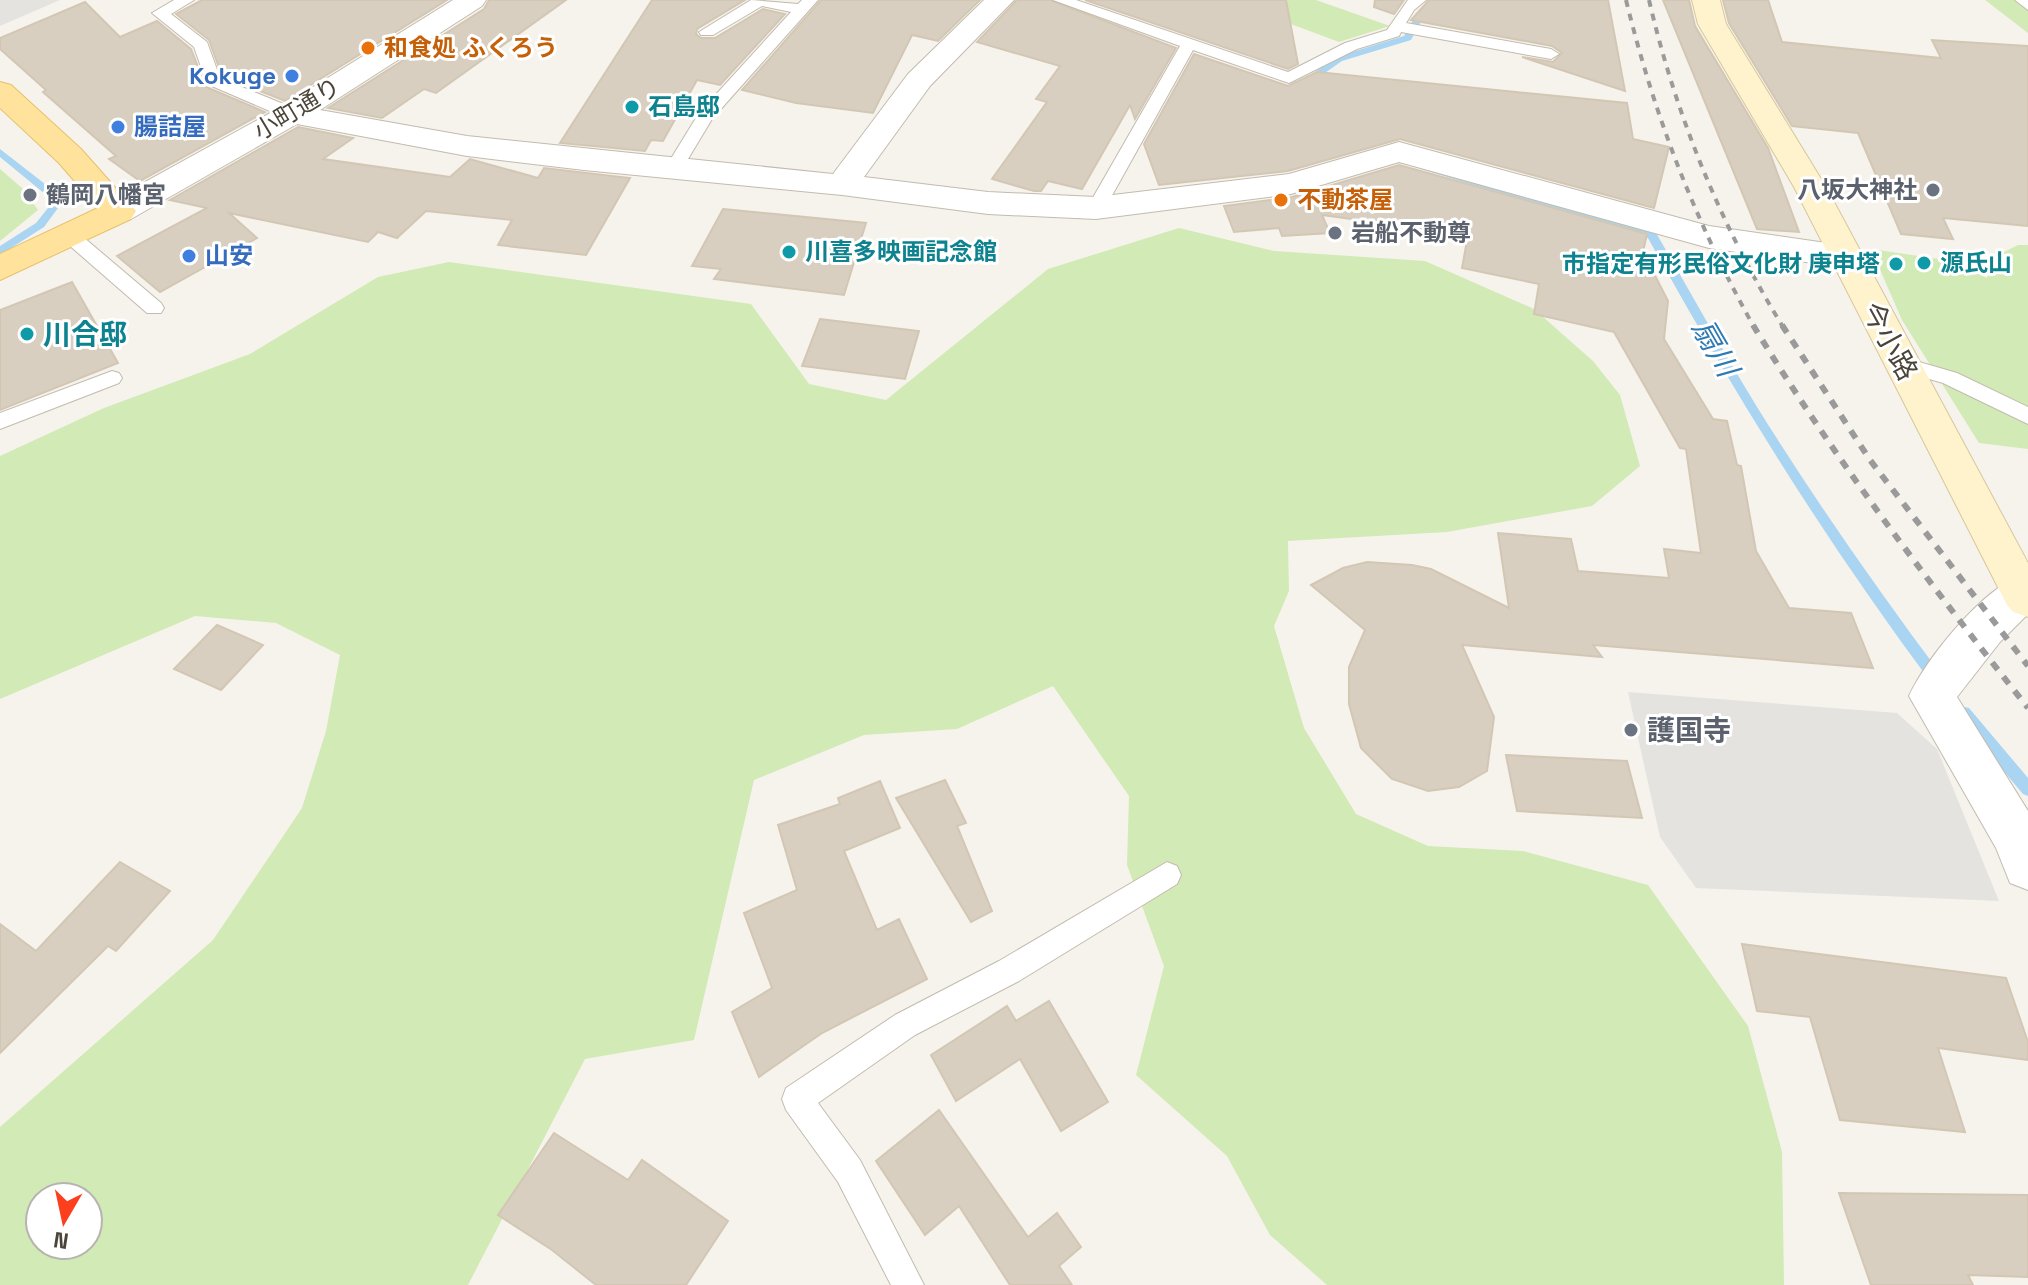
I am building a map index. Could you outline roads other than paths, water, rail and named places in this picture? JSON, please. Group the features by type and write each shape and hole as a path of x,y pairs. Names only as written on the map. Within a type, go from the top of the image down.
{"main road":[{"path":"0,91 70,156 119,211 0,268"}],"street":[{"name":"小町通り","path":"119,211 292,114 472,0"},
{"path":"842,185 919,80 1000,0"},
{"name":"今小路","path":"1706,0 1712,24 1810,187 1864,295 2025,596"},
{"path":"292,114 467,146 988,203 1096,208 1291,184 1399,152 1709,237 1847,257"},
{"path":"2025,596 1990,619 1932,696 2016,836 2028,866"}],"lane":[{"path":"186,0 160,13 201,45 213,81 292,114"},
{"path":"1061,0 1289,78 1351,46 1393,33 1400,27 1408,7 1418,0"},
{"path":"2023,0 2028,5"},
{"path":"707,32 760,1 805,5"},
{"path":"673,170 705,117 805,5"},
{"path":"1400,27 1551,54"},
{"path":"1096,208 1188,45"},
{"path":"69,235 154,308"},
{"path":"1902,364 1950,378 2028,416"},
{"path":"0,421 112,378"},
{"path":"1932,696 2028,813"},
{"path":"908,1285 849,1171 797,1099 905,1025 1009,971 1167,875"}],"waterway":[{"name":"扇川","path":"1306,82 1339,59 1408,38 1419,17 1435,0"},
{"path":"0,152 50,193 53,208 40,225 0,251"},
{"name":"扇川","path":"1425,167 1652,236 1786,464 1822,520 1938,681"},
{"name":"扇川","path":"1964,713 2028,789"}],"railway":[{"path":"1626,0 1650,86 1679,168 1713,248 1754,327"},
{"path":"1649,0 1673,86 1703,169 1740,250 1783,327"},
{"path":"1753,325 1884,521 2028,708"},
{"path":"1782,325 1870,460 2028,666"}],"place":[{"name":"和食処 ふくろう","path":"368,48"},
{"name":"Kokuge","path":"292,76"},
{"name":"石島邸","path":"632,107"},
{"name":"腸詰屋","path":"118,127"},
{"name":"八坂大神社","path":"1933,190"},
{"name":"鶴岡八幡宮","path":"30,195"},
{"name":"不動茶屋","path":"1281,200"},
{"name":"岩船不動尊","path":"1335,233"},
{"name":"川喜多映画記念館","path":"789,252"},
{"name":"山安","path":"189,256"},
{"name":"源氏山","path":"1924,263"},
{"name":"市指定有形民俗文化財 庚申塔","path":"1896,264"},
{"name":"川合邸","path":"27,334"},
{"name":"護国寺","path":"1631,730"}]}
